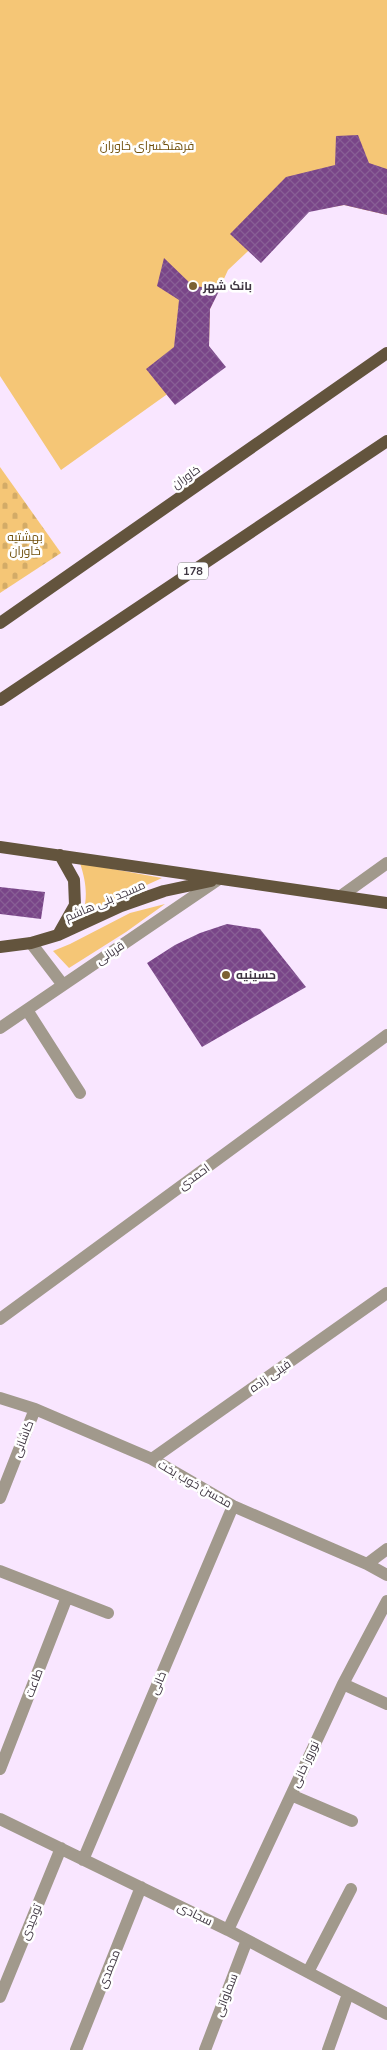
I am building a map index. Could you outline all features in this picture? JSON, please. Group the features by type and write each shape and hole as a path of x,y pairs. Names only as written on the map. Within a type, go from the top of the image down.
{"main road":[{"name":"خاوران","path":"0,623 387,353"},
{"name":"178","path":"0,700 387,440"},
{"name":"مسجد بنی هاشم","path":"0,847 60,854 387,903"},
{"path":"58,935 75,904 74,880 60,854"},
{"name":"مسجد بنی هاشم","path":"0,947 31,943 58,935 121,906 164,891 220,879"}],"street":[{"path":"341,896 387,863"},
{"name":"قربانی","path":"0,1028 220,879"},
{"path":"31,943 63,985"},
{"path":"27,1010 80,1093"},
{"name":"احمدی","path":"0,1319 387,1035"},
{"name":"فینی زاده","path":"152,1459 387,1294"},
{"name":"محسن خوب بخت","path":"0,1398 35,1408 152,1459 233,1506 367,1564 387,1575"},
{"name":"کاشانی","path":"0,1498 35,1408"},
{"name":"خانی","path":"83,1860 233,1506"},
{"path":"367,1564 387,1549"},
{"path":"0,1571 108,1613"},
{"name":"طاعت","path":"0,1769 67,1597"},
{"name":"نوروز خانی","path":"228,1930 344,1684 387,1601"},
{"path":"344,1684 387,1704"},
{"path":"291,1794 352,1821"},
{"name":"سجادی","path":"0,1820 228,1930 387,2014"},
{"name":"توحیدی","path":"0,1997 61,1848"},
{"name":"محمدی","path":"76,2050 141,1887"},
{"path":"308,1972 351,1889"},
{"name":"سماواتی","path":"205,2050 247,1940"},
{"path":"328,2050 348,1994"}],"green space":[{"name":"فرهنگسرای خاوران","path":"0,0 387,0 387,215 344,205 304,212 264,236 228,270 210,309 209,346 215,360 61,470 0,376"},
{"name":"بهشتیه خاوران","path":"0,467 61,553 0,593"},
{"path":"80,863 162,878 83,914 86,888"},
{"path":"165,904 126,932 69,968 53,951 130,913"}],"building":[{"path":"358,135 369,163 387,169 387,215 344,205 309,212 261,263 230,234 286,177 335,165 336,136"},
{"path":"164,258 193,286 220,289 210,309 209,346 226,367 175,405 146,369 174,347 179,300 157,286"},
{"path":"0,887 45,892 41,919 0,914"},
{"name":"حسینیه","path":"227,924 260,929 306,987 202,1047 147,963 175,945 200,933"}],"place":[{"name":"بانک شهر","path":"193,286"},
{"name":"حسینیه","path":"226,975"}]}
